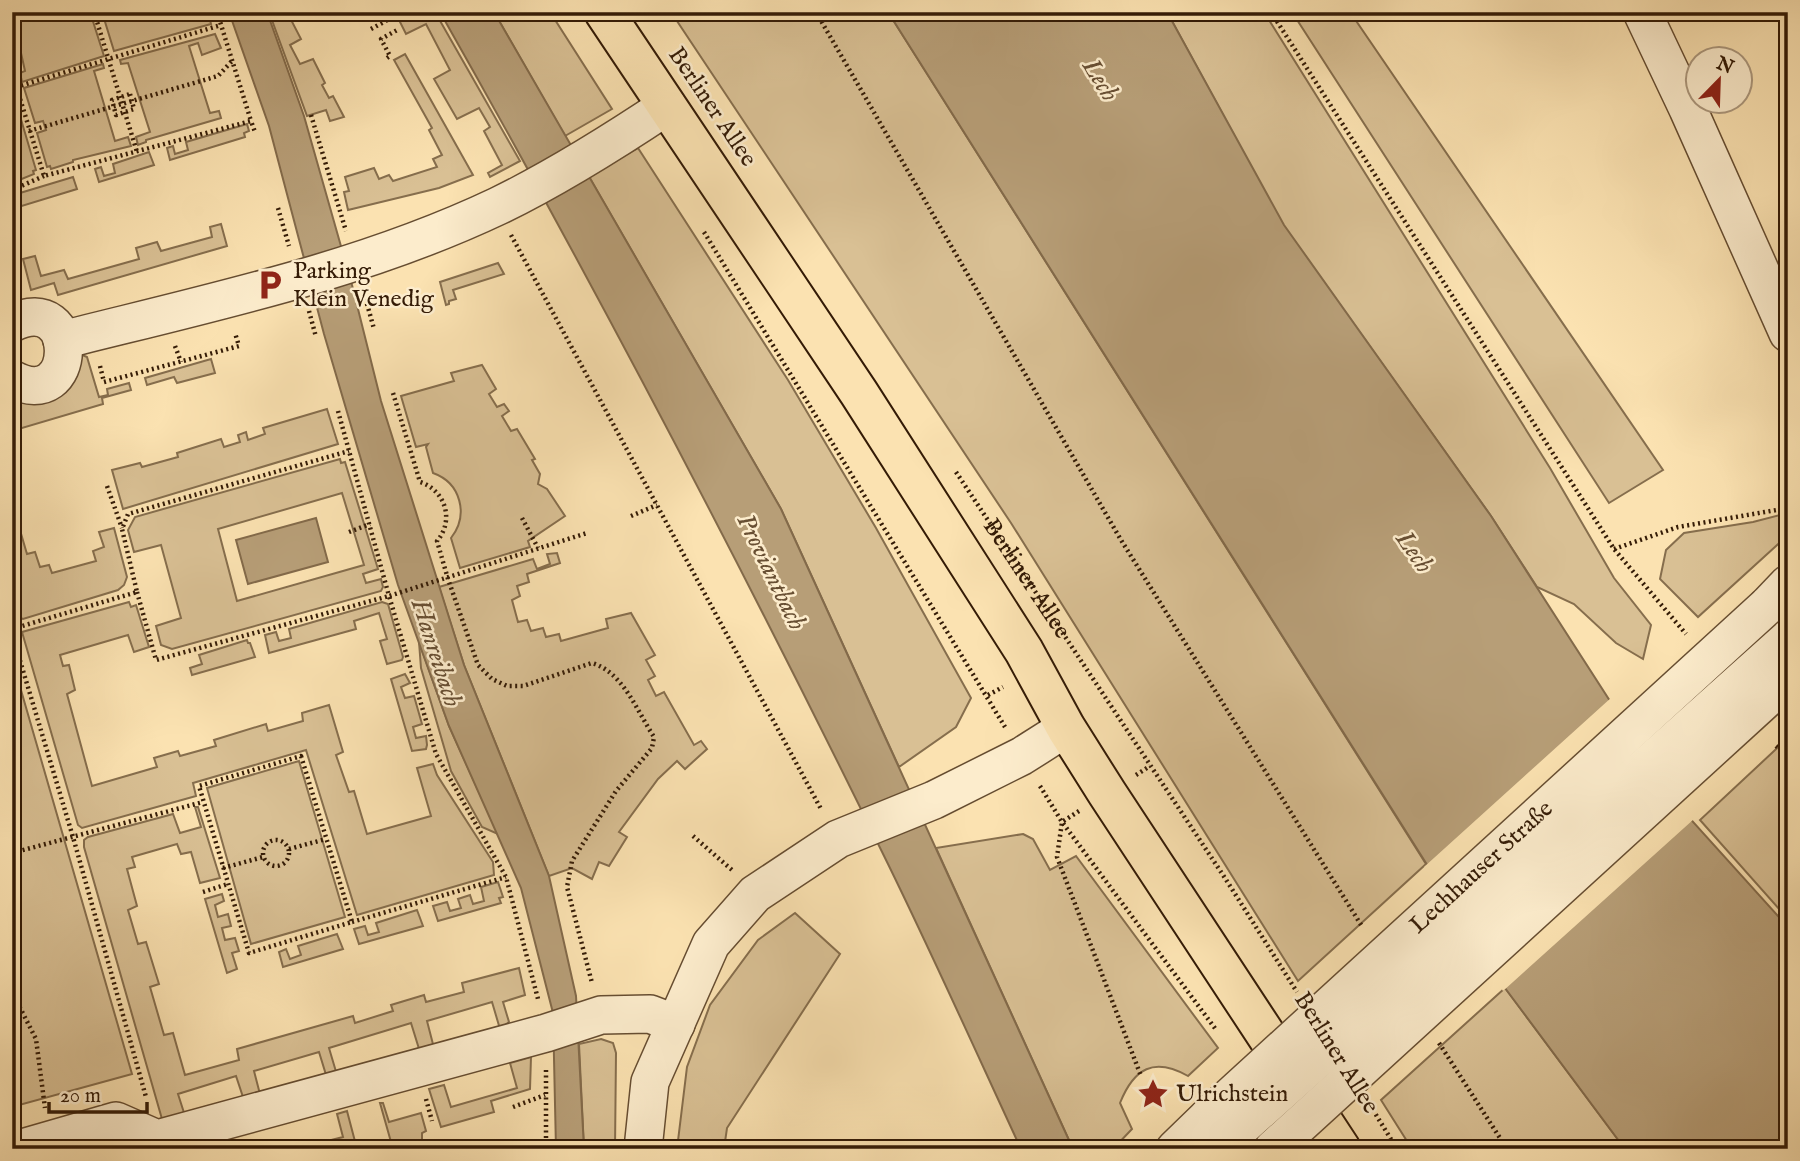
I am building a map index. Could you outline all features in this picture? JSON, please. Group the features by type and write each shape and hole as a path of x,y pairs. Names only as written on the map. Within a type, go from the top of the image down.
{"main road":[{"name":"Berliner Allee","path":"604,12 889,440 1024,651 1066,728 1107,793 1341,1149"}],"street":[{"path":"1642,12 1788,333"},
{"path":"12,323 33,317 77,336 225,299 355,261 496,207 528,191 667,106"},
{"path":"12,379 32,385 53,377 77,336"},
{"name":"Lechhauser Straße","path":"1175,1149 1218,1135 1777,595"},
{"path":"1218,1135 1788,639"},
{"path":"1273,1149 1788,679"},
{"path":"643,1149 650,1082 711,944 755,894 850,835 934,800 1022,756 1066,728"},
{"path":"19,1149 116,1121 157,1139 546,1033 601,1015 650,1014 676,1024"}],"path":[{"path":"94,12 137,152"},
{"path":"217,12 255,132"},
{"path":"816,12 1121,540 1343,898"},
{"path":"1271,12 1614,549 1686,634"},
{"path":"371,29 393,17"},
{"path":"16,87 221,25"},
{"path":"387,58 390,56 381,39 400,29"},
{"path":"29,131 218,76 232,61"},
{"path":"12,73 44,176"},
{"path":"130,94 132,101 134,109 116,115 111,100 130,94"},
{"path":"311,115 355,261"},
{"path":"12,190 44,176 251,121"},
{"path":"496,207 656,505 850,835"},
{"path":"702,228 988,695 1062,822 1218,1032"},
{"path":"77,336 104,382 239,346 225,299"},
{"path":"393,393 420,482 436,491 443,501 446,524 437,541 447,579 478,665 492,679 508,686 523,686 592,663 602,666 614,674 654,737 652,747 615,791 572,862 568,887 583,953"},
{"path":"338,411 436,754 506,877 546,1033 546,1149"},
{"path":"122,529 128,514 349,451"},
{"name":"Berliner Allee","path":"948,461 1218,867 1299,995"},
{"path":"107,486 122,529 156,660 447,579 587,533"},
{"path":"631,516 656,505"},
{"path":"1614,549 1678,527 1788,508"},
{"path":"522,518 538,548"},
{"path":"349,532 370,524"},
{"path":"12,629 137,592"},
{"path":"12,634 73,837 157,1139"},
{"path":"1776,746 1788,756"},
{"path":"352,922 301,756 199,786 249,953 506,877"},
{"path":"12,853 203,802"},
{"path":"1062,822 1057,857 1141,1076"},
{"path":"693,836 755,894"},
{"path":"289,849 326,839"},
{"path":"274,840 283,842 289,849 289,858 280,866 271,866 263,857 266,844 274,840"},
{"path":"223,868 263,857"},
{"path":"203,892 228,884"},
{"path":"12,992 36,1039 43,1100 55,1139"},
{"path":"513,1107 545,1095"},
{"name":"Berliner Allee","path":"1366,1100 1397,1149"},
{"path":"1488,1116 1507,1149"}],"shaded area":[{"path":"12,12 90,12 104,56 22,82 20,73 25,71 21,53 17,54 12,38"},
{"path":"102,12 135,12 137,17 153,12 208,12 211,24 114,51"},
{"path":"269,12 287,12 301,39 290,45 300,64 313,59 325,83 322,85 329,98 333,96 344,117 330,121 326,110 307,116"},
{"path":"395,12 435,12 520,161 490,177 488,173 502,165 484,131 490,127 479,108 457,119 434,79 450,70 426,24 406,34"},
{"path":"494,12 550,12 612,109 565,136"},
{"path":"671,12 888,12 1426,864 1298,981 1011,523"},
{"path":"1167,12 1264,12 1550,468 1614,578 1651,625 1643,659 1616,643 1574,604 1537,587 1491,516 1283,225"},
{"path":"1292,12 1350,12 1663,470 1609,503"},
{"path":"215,34 221,48 202,55 198,43 189,46 210,113 219,111 221,118 146,140 138,145 136,137 150,132 128,63 121,64 120,60"},
{"path":"405,54 473,175 439,188 348,210 344,192 349,191 345,177 374,168 379,179 389,175 393,181 437,167 433,159 442,155 429,130 432,128 394,60"},
{"path":"103,64 104,68 94,71 115,141 128,137 131,146 73,160 51,169 50,166 47,167 37,133 46,130 43,121 35,123 24,88"},
{"path":"12,89 36,170 33,171 34,174 12,183"},
{"path":"247,124 249,131 244,133 245,137 170,160 167,148 173,146 175,154 188,150 186,142"},
{"path":"638,148 788,380 876,528 971,698 956,727 899,767 781,509 588,175"},
{"path":"149,152 154,165 99,182 95,169 101,167 104,176 115,173 113,164"},
{"path":"73,177 77,189 12,209 12,197"},
{"path":"221,224 227,246 58,295 54,283 31,290 23,259 35,256 41,276 64,270 68,279 139,259 136,248 157,242 161,251 212,237 210,227"},
{"path":"498,263 504,274 453,290 456,299 446,305 440,282"},
{"path":"80,354 87,357 99,397 108,395 107,389 129,383 131,390 102,398 103,404 12,431 12,396"},
{"path":"211,359 215,373 177,383 174,377 147,385 145,378"},
{"path":"482,365 496,389 489,394 497,407 504,404 509,411 502,416 511,431 517,429 535,459 532,460 540,474 538,484 547,489 565,516 528,541 530,547 460,568 451,538 460,520 461,510 456,492 443,478 433,473 426,447 428,444 416,447 401,396 454,381 451,373"},
{"path":"327,409 338,444 123,509 112,470 140,463 142,467 178,457 177,453 221,439 224,447 240,442 238,435 246,432 248,440 265,434 263,428"},
{"path":"340,459 341,463 345,462 378,569 363,574 366,583 381,579 383,587 381,591 172,649 161,645 156,626 181,618 161,545 134,552 128,530 135,517","holes":["342,493 364,565 237,601 218,529"]},
{"path":"12,503 27,554 35,552 40,567 49,565 52,573 96,561 93,551 104,547 99,532 114,528 127,577 124,585 118,590 23,619 18,617 12,598"},
{"path":"1788,513 1788,535 1698,617 1660,579 1666,550 1684,533 1753,522"},
{"path":"557,553 560,563 527,574 529,582 517,586 520,596 512,600 518,622 527,620 531,631 543,628 546,637 559,634 561,641 608,628 606,619 631,613 655,655 646,660 655,676 648,680 656,696 664,692 694,745 701,741 707,749 685,769 677,761 658,779 619,832 627,837 609,866 599,862 592,879 572,868 549,876 464,665 439,587 533,559 537,569 550,564 547,554"},
{"path":"129,602 131,607 136,605 149,647 134,652 128,635 60,655 63,666 69,665 75,690 67,694 92,786 157,767 154,758 178,751 180,756 216,746 214,740 266,724 268,731 303,721 302,713 329,705 343,752 336,755 349,792 354,791 367,834 431,816 417,768 433,764 437,775 493,862 494,875 357,915 306,750 193,783 196,796 82,828 78,825 22,632"},
{"path":"382,602 388,604 402,660 387,664 380,641 387,639 379,613 354,621 356,629 269,653 265,635 276,632 279,641 291,638 289,629"},
{"path":"247,640 255,657 192,675 190,668 202,664 199,655"},
{"path":"419,642 449,726 498,834 482,827 451,771 421,668"},
{"path":"12,659 132,1074 12,1107"},
{"path":"405,674 410,683 401,687 405,698 414,696 422,724 413,727 416,738 426,736 426,749 412,751 391,679"},
{"path":"1788,738 1788,919 1700,820"},
{"path":"299,761 345,917 251,944 207,788"},
{"path":"195,807 198,807 220,878 200,883 191,852 181,854 177,844 132,857 135,867 127,869 137,906 128,910 138,944 146,942 159,984 150,987 164,1035 173,1033 185,1075 239,1060 237,1049 353,1016 355,1023 393,1011 391,1005 424,995 426,1002 464,992 462,983 519,968 525,995 503,1002 509,1022 500,1029 492,1002 427,1021 434,1048 420,1052 411,1023 329,1048 337,1075 327,1078 319,1052 254,1071 261,1098 245,1103 236,1076 178,1094 186,1119 164,1126 84,840 173,814 180,833 201,827"},
{"path":"1023,834 1033,839 1050,870 1076,856 1218,1048 1188,1076 1165,1067 1146,1069 1139,1074 1120,1103 1132,1129 1113,1149 1073,1149 936,848"},
{"path":"498,882 503,897 499,898 501,903 438,921 433,906 447,902 450,911 461,908 458,899 470,895 473,904 484,901 481,887"},
{"path":"222,894 224,901 215,905 218,917 228,914 231,926 222,928 225,940 235,938 239,951 232,953 237,969 227,973 205,899"},
{"path":"417,910 423,926 359,944 354,929 365,926 368,935 379,932 376,923"},
{"path":"795,913 840,954 727,1128 724,1149 677,1149 687,1067 710,1005 758,940"},
{"path":"337,934 343,949 283,967 279,952 286,949 290,959 301,955 298,946"},
{"path":"1505,988 1625,1149 1412,1149 1381,1100"},
{"path":"601,1039 613,1043 616,1053 615,1149 584,1149 579,1044"},
{"path":"531,1057 530,1089 491,1101 494,1112 441,1127 429,1089 444,1085 451,1107 517,1088 510,1063"},
{"path":"380,1103 383,1103 389,1122 421,1113 426,1131 422,1133 422,1144 393,1149"},
{"path":"347,1111 357,1149 319,1149 316,1144 343,1137 337,1114"}],"water":[{"name":"Hanreibach","path":"229,12 267,12 304,116 352,285 381,401 464,665 549,876 576,996 584,1149 556,1149 553,1013 521,888 449,726 398,585 324,334 269,126"},
{"name":"Proviantbach","path":"440,12 494,12 781,509 1073,1149 1021,1149 905,899 781,649 614,328"},
{"name":"Lech","path":"888,12 1167,12 1284,225 1491,516 1675,802 1788,927 1788,1149 1625,1149 1505,988"},
{"path":"316,518 328,562 248,584 236,540"}],"pier":[{"path":"1612,697 1677,800 1694,819 1503,991 1424,867"}],"tram line":[{"path":"1201,1149 1788,622"},
{"path":"1237,1149 1788,652"}],"place":[{"name":"Parking Klein Venedig","path":"270,285"},
{"name":"Ulrichstein","path":"1153,1094"}]}
